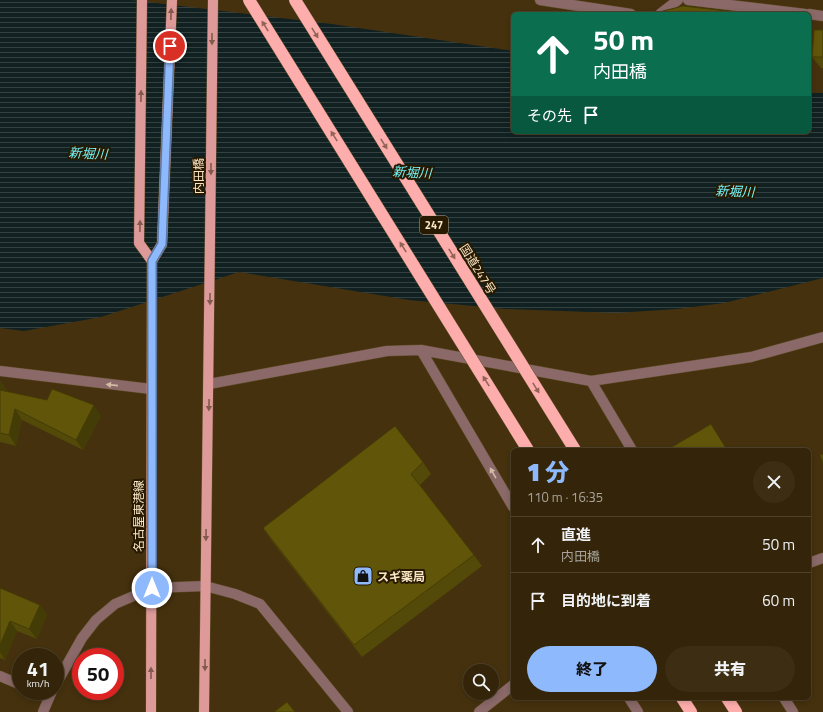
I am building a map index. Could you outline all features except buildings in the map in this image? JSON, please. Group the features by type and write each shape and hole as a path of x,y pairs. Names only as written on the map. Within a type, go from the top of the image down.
{"highway":[{"path":"249,0 527,448"},
{"name":"国道247号","path":"295,0 573,448"},
{"path":"683,700 691,712"},
{"path":"728,700 736,712"}],"main road":[{"path":"142,0 139,243 152,261 162,244 172,0"},
{"name":"内田橋","path":"209,384 213,0"},
{"name":"名古屋東港線","path":"152,261 152,712"},
{"path":"204,712 209,384"}],"street":[{"path":"540,0 618,12"},
{"path":"663,12 678,0"},
{"path":"688,0 788,12"},
{"path":"811,14 823,16"},
{"path":"209,384 387,351 421,350 591,381 751,357 823,337"},
{"path":"421,350 511,504"},
{"path":"0,371 151,389"},
{"path":"591,381 631,448"},
{"path":"811,562 823,558"},
{"path":"64,670 82,638 96,620 114,604 152,588 205,586 235,594 260,604 348,712"},
{"path":"0,676 12,681"},
{"path":"479,712 511,687"},
{"path":"43,712 48,700"},
{"path":"630,700 638,712"},
{"path":"785,700 793,712"}],"water":[{"name":"新堀川","path":"0,0 131,0 332,24 511,51 511,134 811,134 811,93 823,93 823,278 724,303 677,309 616,313 506,309 409,300 239,272 101,317 24,331 0,328"}],"place":[{"name":"スギ薬局","path":"363,576"}],"route":[{"path":"152,588 152,261 162,244 170,46"}]}
